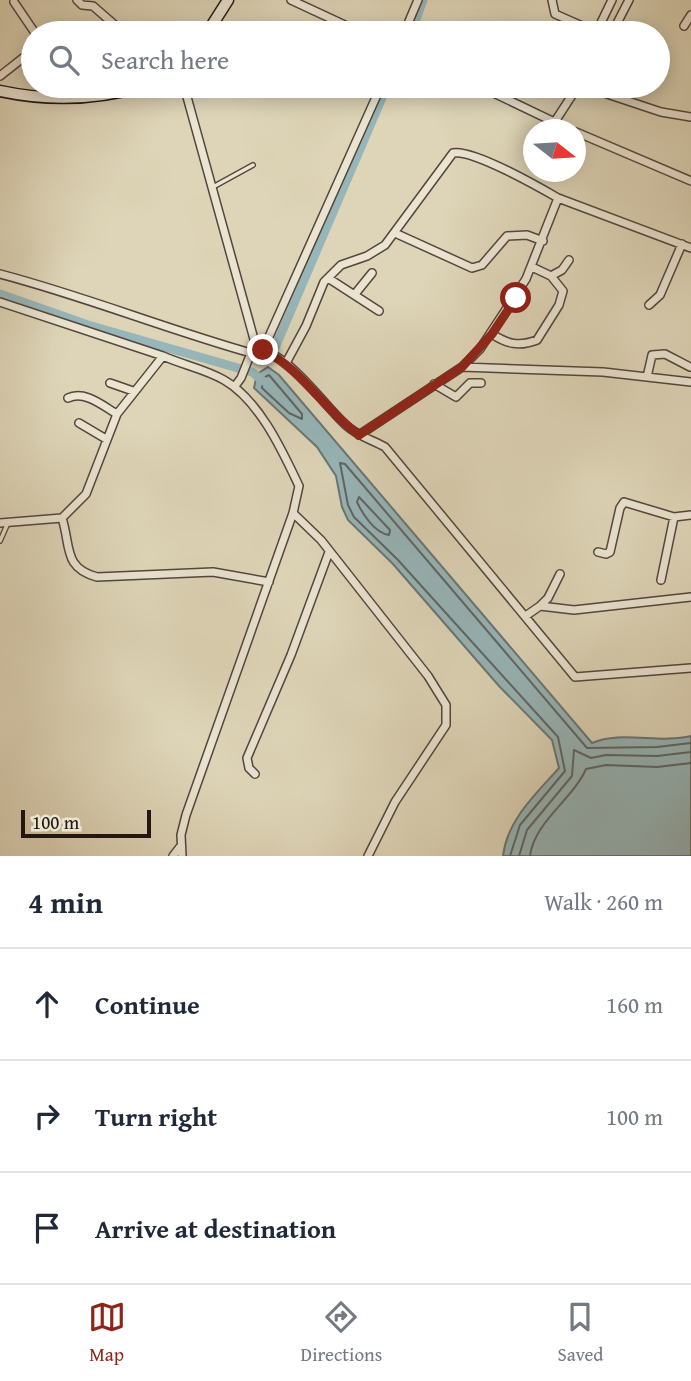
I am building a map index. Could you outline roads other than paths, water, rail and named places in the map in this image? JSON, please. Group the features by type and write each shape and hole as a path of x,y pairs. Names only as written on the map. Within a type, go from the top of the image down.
{"main road":[{"path":"215,21 228,0"},
{"path":"0,91 21,95"}],"street":[{"path":"4,0 15,1 28,21"},
{"path":"77,0 82,5 96,8 111,21"},
{"path":"292,0 337,21"},
{"path":"409,21 418,0"},
{"path":"552,0 555,14 570,21"},
{"path":"602,21 612,0"},
{"path":"618,21 629,0"},
{"path":"684,26 691,15"},
{"path":"0,76 21,59"},
{"path":"187,98 255,353"},
{"path":"235,386 255,353 375,98"},
{"path":"503,98 546,119"},
{"path":"557,119 570,98"},
{"path":"619,98 661,112 691,117"},
{"path":"586,136 691,181"},
{"path":"286,363 328,278 341,265 379,250 395,233 445,161 457,152 532,182 558,198 691,248"},
{"path":"359,435 462,367 492,334 533,267 558,198"},
{"path":"395,233 472,268 482,265 506,236 527,234 543,241"},
{"path":"649,305 660,295 682,244"},
{"path":"551,276 562,270 569,260"},
{"path":"492,334 506,343 519,344 537,340 563,299 563,291 551,276 533,267"},
{"path":"355,293 372,273"},
{"path":"0,274 51,287 161,328 286,363 359,435 391,453 527,615 575,677 691,668"},
{"path":"328,278 355,293 379,312"},
{"path":"0,302 163,356 215,375 235,386 267,427 299,485 293,513 270,582 186,815 181,852 173,856"},
{"path":"647,377 648,353 666,354 690,367"},
{"path":"4,523 62,518 86,494 117,414 163,356"},
{"path":"462,367 603,372 691,382"},
{"path":"110,383 133,391"},
{"path":"434,384 456,397 470,383 481,383"},
{"path":"68,398 81,396 117,414"},
{"path":"79,423 106,439"},
{"path":"598,552 610,552 620,508 624,502 674,517 691,514"},
{"path":"293,513 329,552 428,676 446,705 446,724 395,802 368,856"},
{"path":"661,580 674,517"},
{"path":"62,518 71,559 76,568 88,575 120,578 179,572 213,572 270,582"},
{"path":"255,774 249,768 247,758 291,656 329,552"},
{"path":"527,615 548,598 561,574"},
{"path":"540,606 574,610 691,597"}],"lane":[{"path":"211,188 253,166"},
{"path":"0,541 4,523"}],"water":[{"path":"268,367 279,375 592,743 603,739 628,737 666,739 691,736 691,856 503,856 516,819 559,768 552,740 499,686 393,564 348,520 342,507 336,476 317,447 254,388 257,374"}],"waterway":[{"path":"415,21 423,0"},
{"path":"274,350 382,98"},
{"path":"0,294 88,325 252,372 263,381"}]}
